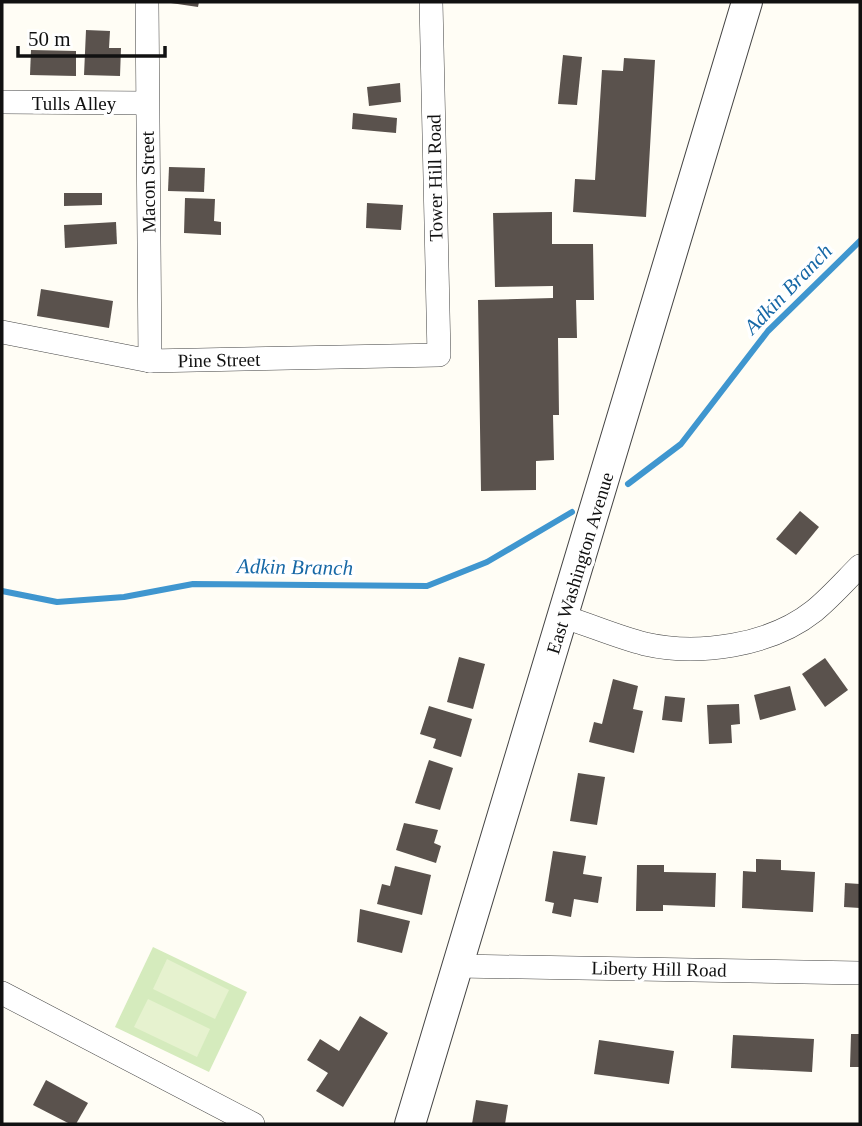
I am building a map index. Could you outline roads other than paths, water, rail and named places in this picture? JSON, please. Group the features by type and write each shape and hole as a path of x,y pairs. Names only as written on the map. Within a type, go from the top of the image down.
{"street":[{"name":"Macon Street","path":"147,2 150,361"},
{"name":"Tower Hill Road","path":"431,2 439,355"},
{"name":"East Washington Avenue","path":"410,1124 747,2"},
{"name":"Tulls Alley","path":"2,102 147,103"},
{"name":"Pine Street","path":"2,332 150,361 439,355"},
{"path":"564,617 644,644 697,648 740,643 777,632 813,611 860,566"},
{"name":"Liberty Hill Road","path":"459,966 860,973"},
{"path":"2,993 253,1124"}],"waterway":[{"name":"Adkin Branch","path":"628,484 681,444 768,331 860,241"},
{"name":"Adkin Branch","path":"2,591 57,602 124,597 193,584 427,586 487,562 572,512"}]}
